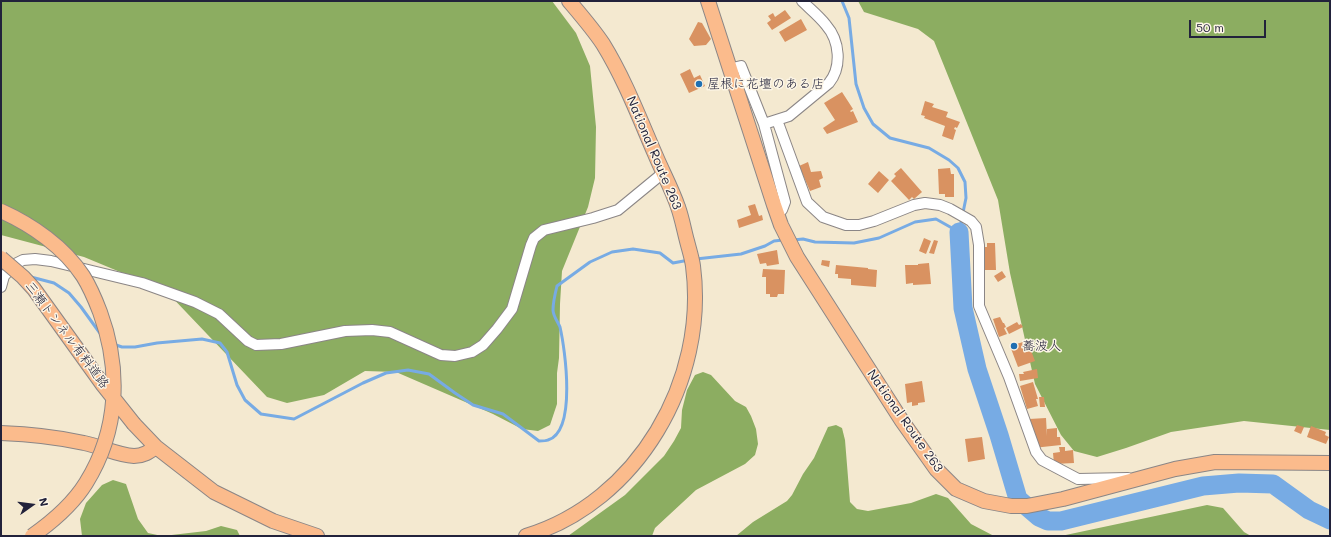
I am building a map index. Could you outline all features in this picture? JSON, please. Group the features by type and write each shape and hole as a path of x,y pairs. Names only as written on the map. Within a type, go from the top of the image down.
{"highway":[{"name":"National Route 263","path":"526,536 548,528 581,510 624,475 639,458 652,439 671,405 684,371 692,334 696,304 693,265 678,206 623,81 602,43 569,1"},
{"name":"National Route 263","path":"708,1 779,218 797,257 902,421 936,469 956,489 984,501 1011,506 1035,505 1175,469 1215,462 1330,463"},
{"name":"三瀬トンネル有料道路","path":"1,211 22,221 48,239 83,276 105,325 112,355 114,386 111,421 101,453 86,483 69,504 46,526 32,536"},
{"name":"三瀬トンネル有料道路","path":"1,258 23,277 34,289 103,385 134,424 156,447"},
{"path":"1,433 46,436 83,443 123,455 135,456 146,454 156,447 214,492 273,521 317,536"}],"street":[{"path":"764,124 789,116 829,83 834,77 837,67 837,51 834,38 827,26 802,1"},
{"path":"729,69 741,66 764,124 785,202 779,218"},
{"path":"777,120 808,202 823,217 846,225 859,225 874,221 914,205 925,204 940,205 971,221 976,227 979,245 980,306 1009,377 1036,452 1042,460 1078,479 1142,477"},
{"path":"1,287 4,276 15,264 23,260 35,259 51,261 142,283 195,302 219,314 248,341 256,345 281,344 345,332 372,330 390,332 441,355 455,356 472,352 483,345 512,309 534,238 544,230 618,210 663,173"}],"green space":[{"path":"1,1 552,1 576,33 590,66 596,127 595,178 588,207 562,271 557,404 550,425 538,431 522,429 493,414 396,372 365,371 324,395 287,403 267,397 166,291 84,257 1,235"},
{"path":"858,1 1330,1 1330,430 1244,421 1171,432 1097,457 1074,451 1061,435 1035,384 1010,273 998,200 934,41 918,29 864,12"},
{"path":"703,372 711,375 735,401 746,407 756,429 758,444 755,455 745,464 696,490 655,528 652,536 568,536 625,495 664,456 681,428 682,410 687,390 695,375"},
{"path":"836,425 842,428 845,440 850,502 857,509 868,511 911,503 936,494 948,498 971,524 994,536 736,536 753,522 787,501 814,458 828,427"},
{"path":"113,480 126,484 138,519 148,533 162,536 82,536 80,519 86,503 102,485"},
{"path":"1207,505 1223,508 1244,532 1251,536 1061,536"},
{"path":"221,526 237,530 240,536 163,536 206,531"}],"building":[{"path":"785,10 791,18 772,30 767,23 771,20 768,16 773,13 775,17"},
{"path":"801,19 807,30 785,42 779,32"},
{"path":"698,22 702,23 711,39 706,45 694,46 689,39"},
{"path":"690,69 694,78 700,75 705,86 689,93 680,74"},
{"path":"842,92 853,109 850,111 853,111 858,122 827,134 823,128 835,120 824,103"},
{"path":"925,101 934,104 932,107 948,112 946,117 960,122 957,128 955,127 954,129 956,130 953,140 942,136 945,126 924,118 925,116 921,115"},
{"path":"808,162 811,172 821,171 823,178 819,180 821,187 810,191 799,166"},
{"path":"901,168 922,192 914,199 912,197 909,200 891,181 896,176 894,174"},
{"path":"950,168 951,174 954,174 954,197 945,197 945,194 939,194 938,169"},
{"path":"879,171 889,180 878,193 868,184"},
{"path":"755,204 759,216 762,215 763,220 739,228 737,220 751,215 748,206"},
{"path":"924,238 931,241 926,254 919,251"},
{"path":"934,240 938,241 934,254 929,253"},
{"path":"987,243 995,243 996,270 985,270 984,247 987,247"},
{"path":"777,250 779,264 767,266 766,263 760,264 757,254"},
{"path":"822,260 830,261 829,267 821,265"},
{"path":"929,263 931,284 906,284 905,265"},
{"path":"836,265 877,270 876,287 851,285 851,279 838,278 838,274 835,274"},
{"path":"763,269 785,270 784,294 778,294 777,297 770,297 770,294 766,294 766,277 762,277"},
{"path":"1002,271 1006,277 998,282 994,276"},
{"path":"1000,317 1006,327 1004,328 1007,334 999,337 993,319"},
{"path":"1017,322 1023,327 1009,334 1006,328"},
{"path":"1023,342 1026,349 1030,348 1035,361 1018,367 1010,346"},
{"path":"1037,369 1038,378 1020,381 1019,374 1024,374 1023,372"},
{"path":"922,381 925,402 912,406 912,402 907,403 905,384"},
{"path":"1033,382 1038,399 1036,399 1038,406 1027,409 1020,386"},
{"path":"1039,397 1044,397 1045,407 1040,407"},
{"path":"1046,418 1047,436 1047,429 1057,428 1057,437 1060,437 1061,445 1033,448 1029,419"},
{"path":"1297,425 1304,427 1301,434 1294,431"},
{"path":"1311,426 1326,432 1325,435 1329,437 1326,444 1307,437"},
{"path":"982,437 985,459 968,462 965,439"},
{"path":"1059,447 1065,447 1065,451 1073,450 1074,463 1054,464 1053,453 1060,452"}],"waterway":[{"path":"793,240 803,239 815,242 854,243 879,238 915,222 936,219 959,232 966,198 965,182 958,168 949,160 929,148 890,138 873,124 864,108 856,84 849,18 842,1"},
{"path":"959,232 963,308 977,369 1018,499 1039,517 1048,521 1061,521 1203,486 1239,483 1273,484 1309,510 1330,520"},
{"path":"696,259 741,254 765,246 774,241 783,240"},
{"path":"113,344 122,347 135,347 157,343 202,339 220,343 227,352 237,385 245,400 261,414 294,419 363,383 386,373 408,370 429,374 473,405 503,414 539,441 545,441 557,433 563,422 566,406 567,388 564,353 560,327 553,312 557,286 590,262 612,252 633,249 660,253 673,263 689,260"},
{"path":"31,277 54,283 69,293 102,336"}],"place":[{"name":"屋根に花壇のある店","path":"699,84"},
{"name":"蕎波人","path":"1014,346"}]}
